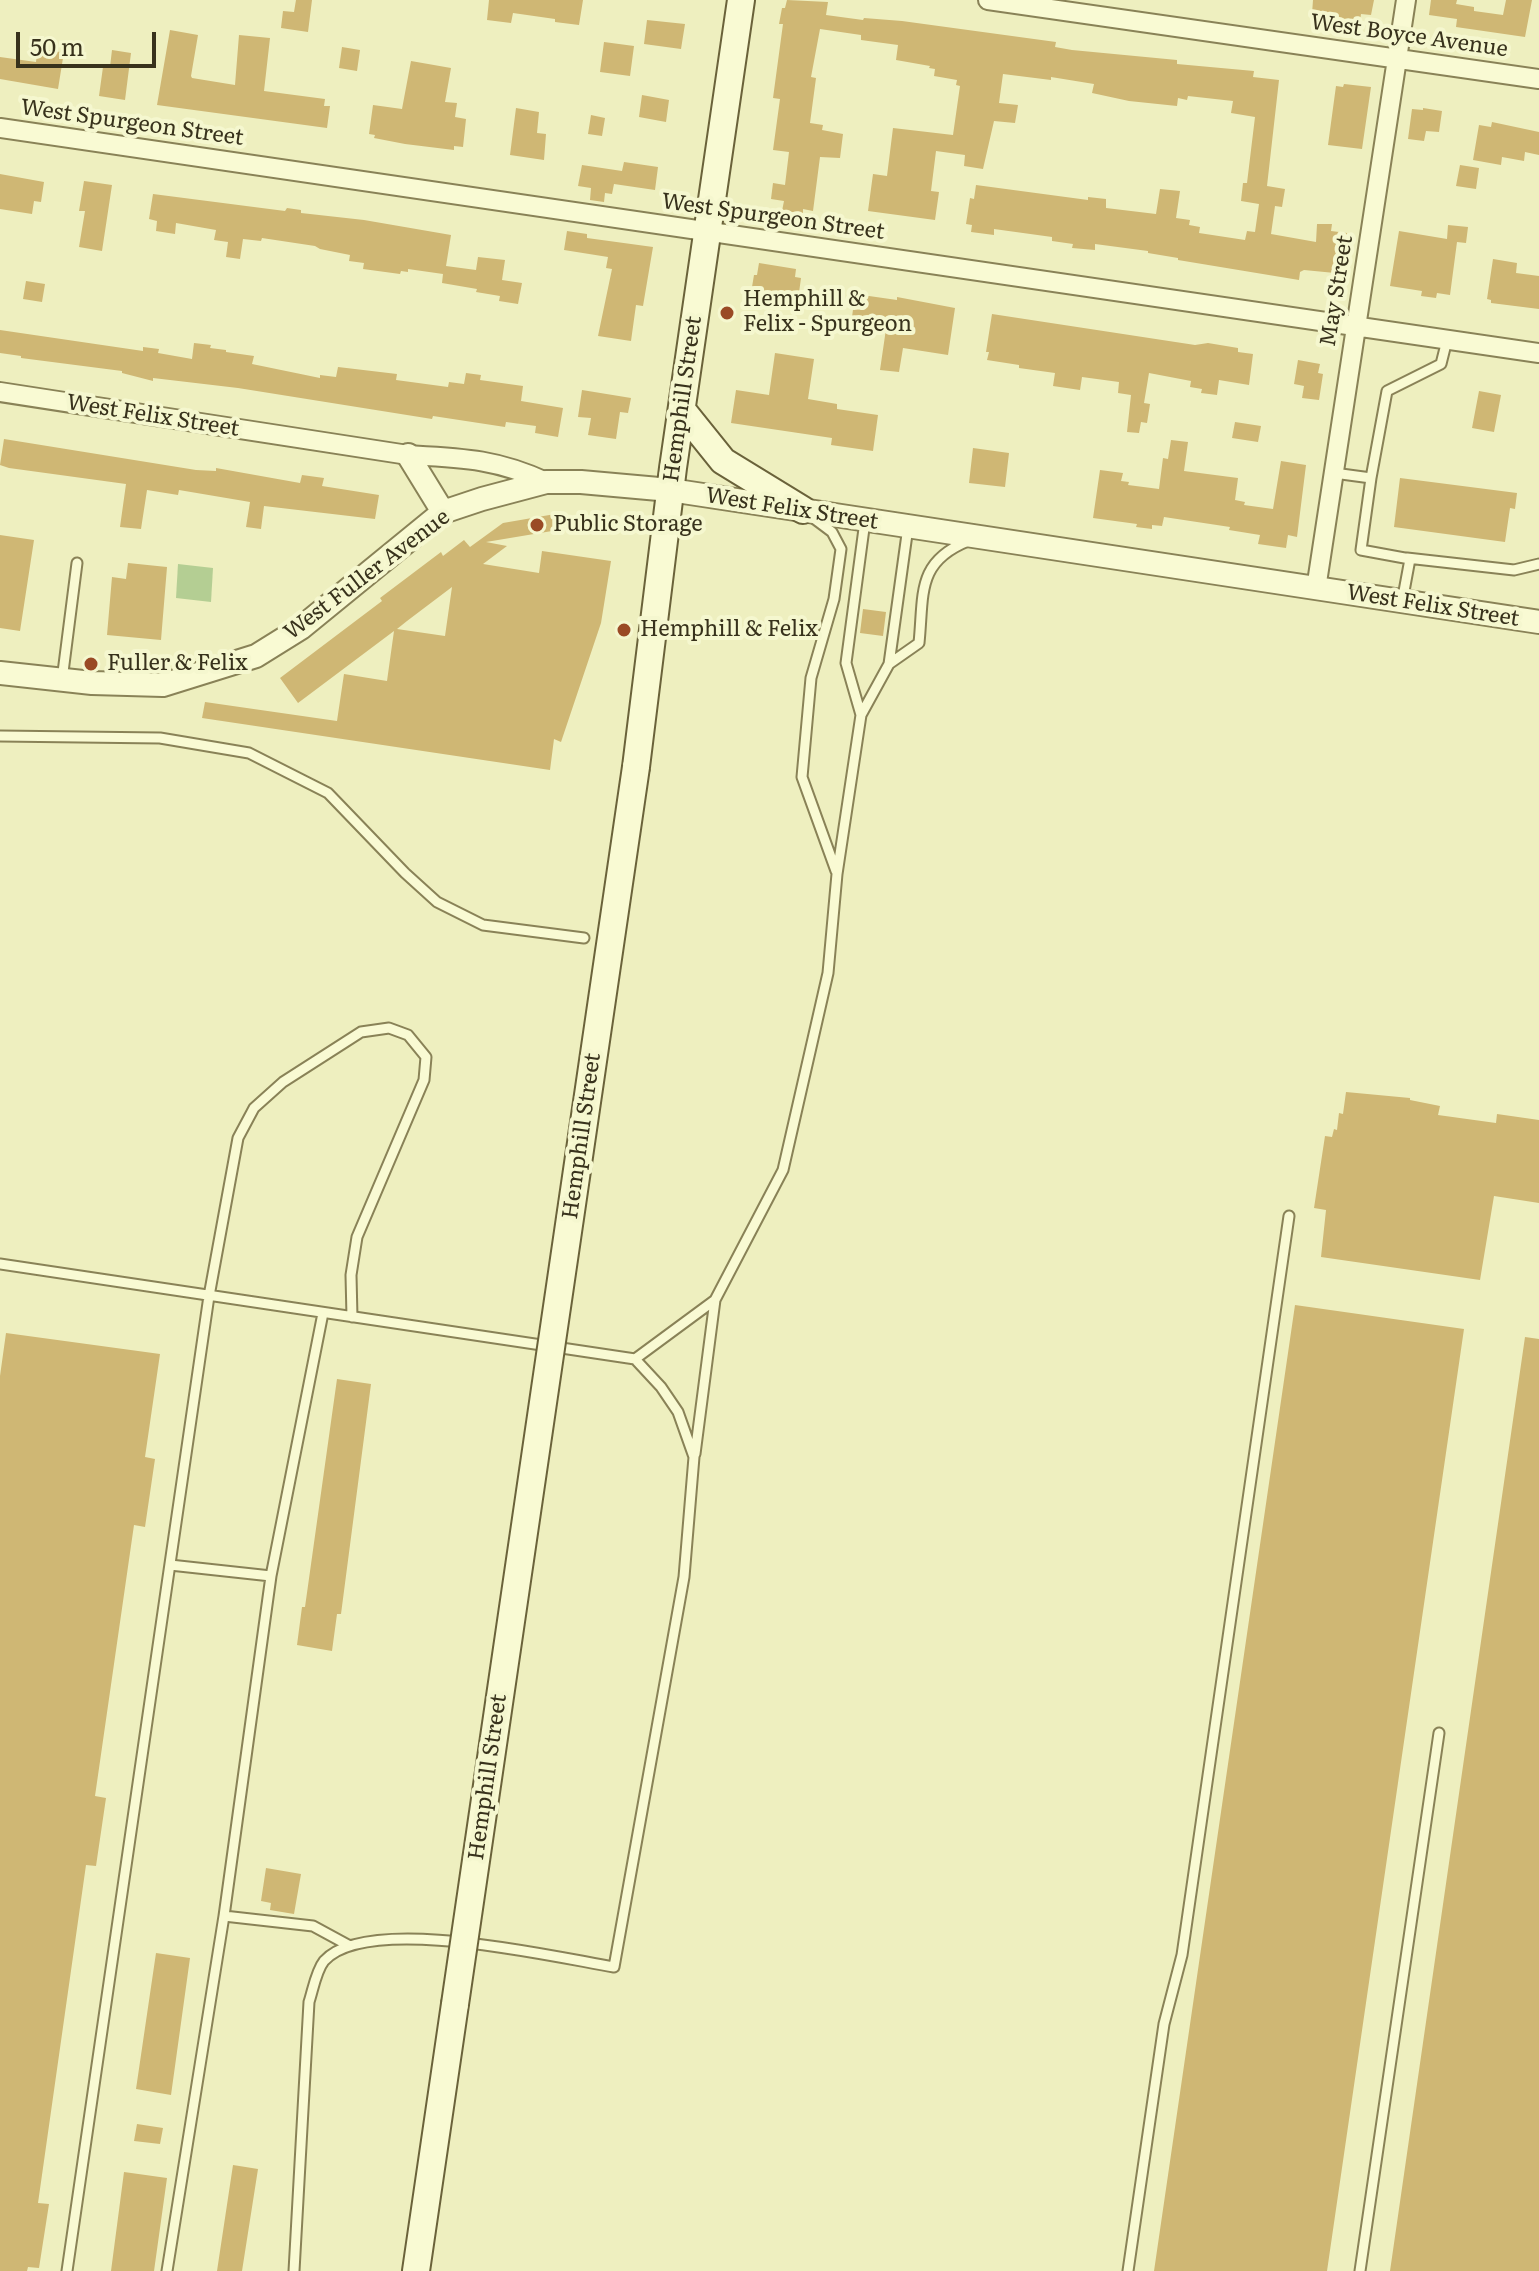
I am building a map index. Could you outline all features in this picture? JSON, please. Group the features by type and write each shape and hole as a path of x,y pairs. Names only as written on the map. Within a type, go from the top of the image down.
{"main road":[{"name":"Hemphill Street","path":"416,2271 636,767 670,490 741,0"},
{"path":"682,410 723,461 803,510"}],"street":[{"name":"West Boyce Avenue","path":"988,0 1539,79"},
{"name":"May Street","path":"1316,589 1406,0"},
{"name":"West Spurgeon Street","path":"0,128 1539,353"},
{"name":"West Felix Street","path":"0,392 408,455 476,459 516,468 546,482 670,490 1539,622"},
{"path":"408,455 443,512"},
{"name":"West Fuller Avenue","path":"0,673 62,680 163,685 256,656 301,628 443,512 546,482"}],"lane":[{"path":"1447,340 1441,364 1387,391 1361,550 1514,570 1539,564"},
{"path":"1334,473 1371,478"},
{"path":"803,510 832,532 841,549 837,586 811,678 802,777 837,874"},
{"path":"861,715 846,663 865,521"},
{"path":"294,2271 309,2002 323,1962 348,1945 391,1940 451,1940 614,1967 684,1577 694,1457 715,1300 783,1170 828,973 837,874 861,715 889,664 908,527"},
{"path":"889,664 919,643 926,577 933,563 943,553 977,538"},
{"path":"1402,602 1410,559 1407,558"},
{"path":"62,680 77,563"},
{"path":"0,736 160,738 249,753 328,793 437,902 483,925 584,938"},
{"path":"67,2271 209,1296 238,1138 254,1108 283,1082 361,1032 389,1028 408,1035 426,1057 424,1080 357,1237 351,1275 352,1317"},
{"path":"1128,2271 1164,2024 1185,1939 1289,1216"},
{"path":"0,1264 635,1359 661,1387 678,1412 694,1457"},
{"path":"635,1359 715,1300"},
{"path":"167,2271 224,1916 271,1576 323,1313"},
{"path":"170,1565 271,1576"},
{"path":"1360,2271 1439,1733"},
{"path":"224,1916 313,1926 348,1945"}],"green space":[{"path":"178,564 213,568 211,602 176,598"}],"building":[{"path":"296,0 312,0 308,32 281,28 283,11 294,12"},
{"path":"489,0 583,0 579,25 513,13 511,23 487,20"},
{"path":"787,0 828,2 826,15 902,21 1056,42 1055,47 1072,50 1254,71 1253,77 1279,80 1267,186 1285,189 1282,207 1275,206 1271,234 1316,242 1317,224 1332,224 1331,231 1347,233 1341,265 1336,265 1335,273 1304,270 1300,272 1299,280 1178,260 1148,251 1095,244 1095,250 1072,248 1073,244 1052,241 1052,237 994,229 994,235 971,232 972,225 966,224 970,198 974,199 976,185 1088,200 1088,197 1106,199 1106,208 1156,214 1160,189 1180,191 1176,218 1190,220 1189,225 1200,227 1199,233 1245,240 1247,231 1255,232 1259,204 1241,201 1243,183 1247,183 1255,117 1231,113 1233,101 1188,96 1187,100 1178,98 1177,106 1129,101 1092,93 1094,84 1051,77 1051,80 1003,74 999,103 1018,105 1015,123 994,121 983,169 964,166 965,155 936,151 931,191 939,192 935,220 868,211 873,174 887,176 893,128 953,135 960,86 956,85 957,80 934,76 935,69 930,66 896,60 898,45 861,40 861,35 820,29 811,77 816,78 810,123 823,125 822,130 843,134 840,158 820,157 813,211 782,211 784,201 771,199 773,183 785,185 789,152 773,150 780,99 773,98 783,24 779,24"},
{"path":"1313,0 1374,0 1371,15 1361,14 1360,21 1312,14"},
{"path":"1431,0 1457,0 1456,4 1474,7 1474,11 1503,15 1506,0 1532,0 1525,37 1456,27 1457,19 1429,15"},
{"path":"647,20 685,24 681,49 644,44"},
{"path":"170,30 198,35 192,78 235,85 239,35 270,38 264,91 325,99 324,106 330,106 327,128 157,105"},
{"path":"604,42 634,46 630,76 600,72"},
{"path":"342,47 360,50 357,71 339,68"},
{"path":"42,49 60,52 59,57 63,58 58,89 0,79 0,57 36,62 37,54 42,55"},
{"path":"112,50 131,53 125,100 99,96 103,67 110,67"},
{"path":"411,61 451,68 445,102 457,103 455,117 466,119 463,147 454,146 454,150 405,144 374,138 375,135 369,134 373,105 402,109"},
{"path":"1344,84 1371,87 1362,149 1328,145 1336,86 1343,87"},
{"path":"642,95 669,100 666,122 639,117"},
{"path":"516,108 539,112 537,133 546,134 544,160 510,155"},
{"path":"1412,109 1442,111 1439,132 1426,131 1424,141 1408,139"},
{"path":"591,115 605,118 602,136 588,134"},
{"path":"1492,122 1539,132 1539,155 1525,152 1524,161 1502,157 1501,165 1473,160 1479,125 1491,127"},
{"path":"624,162 658,167 655,190 614,184 612,194 605,193 604,202 590,200 591,188 578,186 582,165 622,171"},
{"path":"1460,165 1479,168 1476,189 1456,186"},
{"path":"0,174 44,182 41,202 34,201 32,214 0,209"},
{"path":"84,181 112,185 102,251 79,247 85,211 79,211"},
{"path":"153,194 285,211 287,208 301,210 301,213 451,235 446,266 476,270 478,257 505,260 502,280 522,283 518,304 499,301 500,296 476,292 477,289 442,283 443,274 408,269 408,272 401,271 400,274 363,269 364,263 349,261 350,255 315,246 262,238 261,241 243,239 240,259 226,257 228,242 214,240 216,230 176,223 175,234 156,231 157,221 149,219"},
{"path":"1448,225 1468,227 1466,243 1457,242 1450,295 1437,293 1436,298 1421,296 1422,291 1390,286 1399,231 1447,239"},
{"path":"567,231 587,234 587,238 653,247 643,306 636,305 631,341 598,336 612,269 606,268 608,257 564,250"},
{"path":"1493,259 1517,263 1516,273 1539,276 1539,309 1491,303 1487,299"},
{"path":"759,263 796,269 795,277 801,278 798,300 751,293"},
{"path":"26,281 45,284 42,302 23,299"},
{"path":"855,294 897,300 897,297 955,308 948,355 903,348 899,372 880,370 886,329 851,325"},
{"path":"992,314 1195,345 1208,343 1238,348 1238,352 1253,354 1249,385 1219,380 1217,395 1201,393 1202,389 1190,387 1191,381 1149,373 1144,403 1150,404 1147,423 1141,422 1139,433 1127,432 1131,395 1118,393 1119,382 1082,377 1080,390 1053,386 1055,373 987,360"},
{"path":"0,330 143,351 143,347 159,349 158,353 192,359 194,343 211,345 210,348 254,356 252,364 320,378 320,375 336,377 338,367 397,374 396,380 448,387 449,382 464,384 466,373 481,375 480,380 523,386 521,401 563,408 558,437 535,433 536,426 506,422 505,427 433,416 432,419 238,388 153,378 153,381 122,371 0,353"},
{"path":"775,353 814,359 808,399 837,404 837,409 878,415 873,451 831,445 832,438 731,423 736,390 769,395"},
{"path":"1298,360 1320,364 1318,373 1323,374 1319,400 1302,398 1304,386 1294,384"},
{"path":"582,390 631,398 628,413 620,412 616,439 588,435 591,418 578,417"},
{"path":"1479,391 1501,395 1494,432 1472,428"},
{"path":"1235,422 1261,426 1258,442 1232,438"},
{"path":"4,439 196,470 216,471 216,468 300,483 302,475 324,478 322,486 379,495 375,519 264,506 261,529 246,527 250,502 179,490 178,495 147,490 141,529 120,527 126,484 0,465"},
{"path":"1171,440 1188,442 1184,471 1238,478 1235,500 1245,502 1244,505 1273,509 1281,461 1306,465 1297,537 1288,535 1286,548 1258,544 1260,535 1229,530 1230,527 1164,517 1162,526 1152,525 1152,529 1093,518 1100,470 1123,473 1121,481 1129,482 1128,485 1159,489 1163,458 1168,459"},
{"path":"973,448 1009,453 1005,487 969,483"},
{"path":"1400,478 1517,493 1515,509 1510,508 1505,542 1394,527"},
{"path":"561,513 564,529 486,542 507,546 483,564 539,573 542,551 611,561 601,623 561,742 554,739 550,770 202,718 205,702 337,721 344,674 387,681 394,631 298,703 280,678 441,552 443,556 464,540 470,547 503,523","holes":["452,587 445,636 397,629"]},
{"path":"0,535 34,540 20,631 0,628"},
{"path":"128,563 167,567 161,640 107,635 112,577 126,579"},
{"path":"863,609 886,612 883,636 860,633"},
{"path":"1346,1092 1410,1098 1440,1106 1438,1115 1496,1123 1497,1114 1539,1120 1539,1203 1494,1196 1480,1280 1321,1257 1326,1210 1314,1208 1325,1136 1332,1137 1334,1129 1337,1130"},
{"path":"1295,1305 1464,1329 1327,2271 1154,2271"},
{"path":"6,1333 160,1354 145,1457 155,1459 145,1527 134,1525 95,1796 106,1798 96,1866 86,1865 38,2203 49,2204 39,2268 28,2267 27,2271 0,2271 0,1376"},
{"path":"1525,1337 1539,1339 1539,2271 1390,2271"},
{"path":"337,1379 371,1384 341,1614 337,1614 332,1651 297,1645"},
{"path":"266,1868 301,1874 294,1914 270,1910 271,1903 261,1901"},
{"path":"156,1953 190,1958 171,2095 136,2089"},
{"path":"137,2124 163,2128 160,2144 134,2141"},
{"path":"233,2165 258,2169 242,2271 217,2271"},
{"path":"124,2172 167,2178 154,2271 111,2271"}],"place":[{"name":"Hemphill & Felix - Spurgeon","path":"727,313"},
{"name":"Public Storage","path":"537,525"},
{"name":"Hemphill & Felix","path":"624,630"},
{"name":"Fuller & Felix","path":"91,664"}]}
